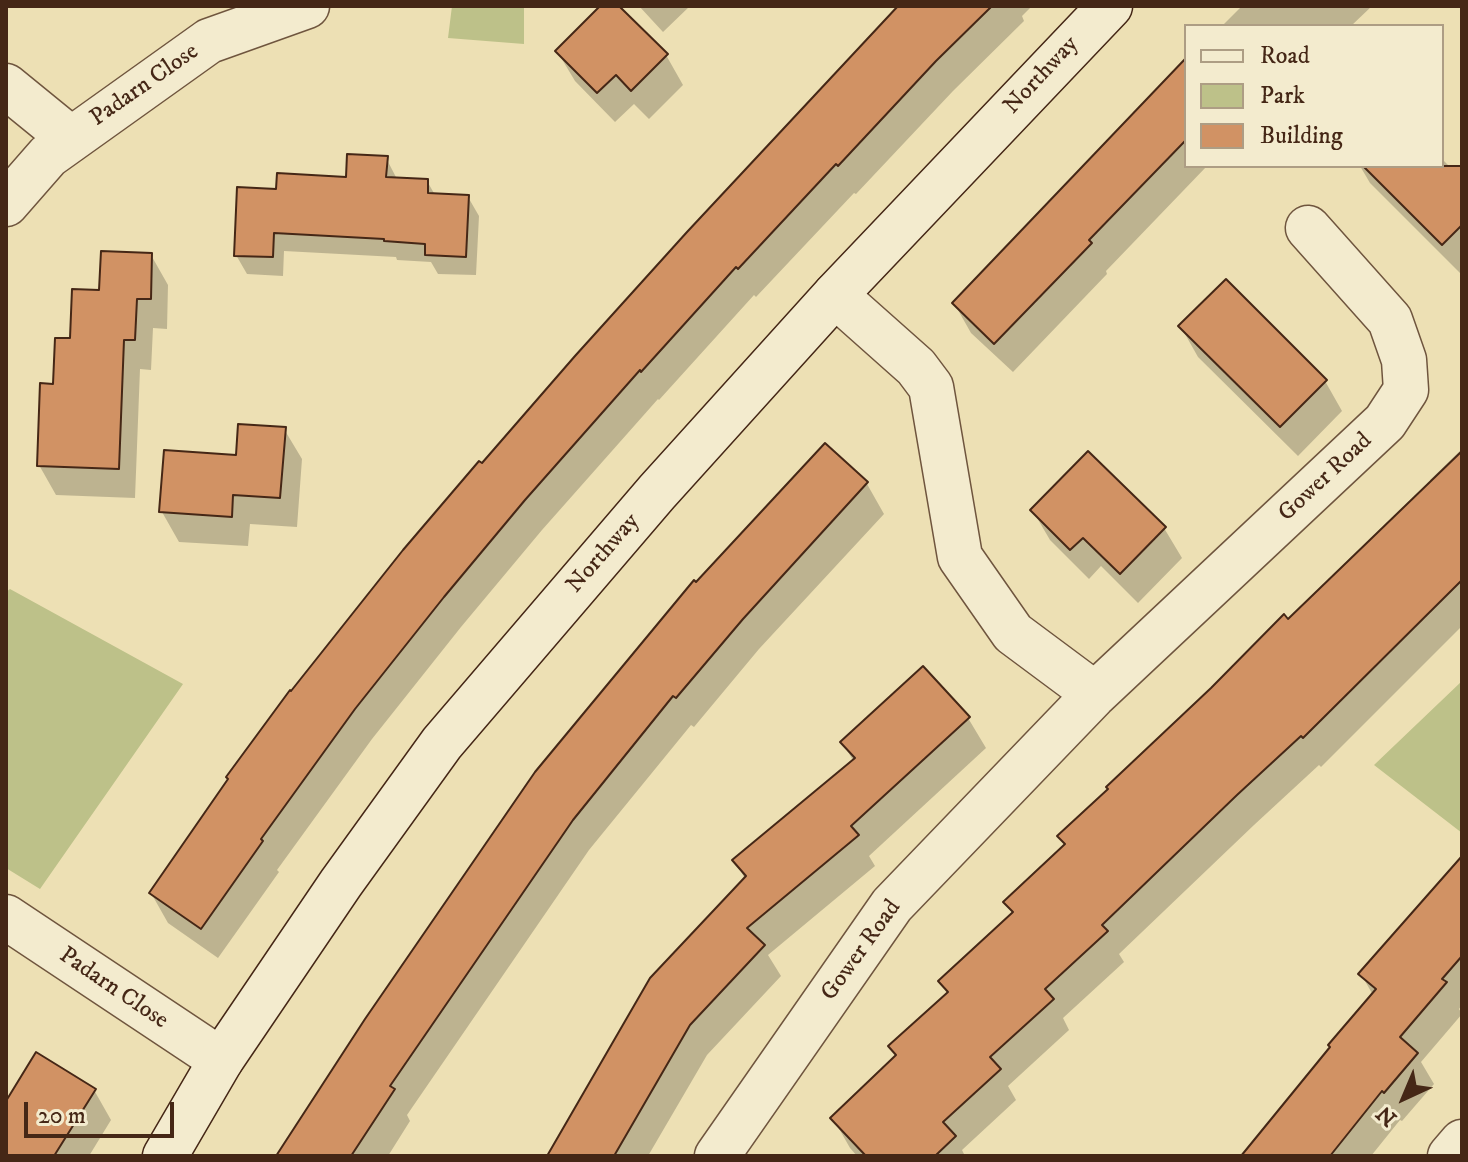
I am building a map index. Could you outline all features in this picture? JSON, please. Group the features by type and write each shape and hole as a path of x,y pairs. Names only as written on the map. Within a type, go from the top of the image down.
{"street":[{"name":"Padarn Close","path":"6,204 48,156 209,41 307,6"},
{"name":"Northway","path":"165,1156 221,1060 341,883 442,743 657,492 835,295 1110,6"},
{"path":"6,86 71,139"},
{"name":"Gower Road","path":"732,1151 892,905 1095,694 1385,422 1406,390 1404,360 1390,320 1308,228"},
{"path":"835,295 916,367 931,387 960,557 1013,633 1095,694"},
{"name":"Padarn Close","path":"6,917 221,1060"},
{"path":"1450,1156 1462,1142"}],"green space":[{"path":"452,6 524,6 524,44 448,38"},
{"path":"10,589 183,684 40,889 6,868 6,592"},
{"path":"1462,681 1462,833 1374,765"}],"building":[{"path":"600,6 619,6 668,54 631,91 616,75 597,93 555,51"},
{"path":"898,6 992,6 838,166 836,164 738,269 736,267 525,500 355,709 261,839 263,841 201,929 149,893 228,779 226,777 290,690 403,550 479,461 482,463 687,232"},
{"path":"1184,60 1184,142 1089,240 1092,243 994,344 952,303"},
{"path":"347,154 388,156 386,177 428,179 428,193 469,195 466,257 425,255 425,244 274,233 273,257 234,256 237,187 276,189 277,173 346,177"},
{"path":"1462,166 1462,225 1442,245 1365,168"},
{"path":"101,251 152,253 151,299 137,299 135,340 124,340 119,469 37,466 40,383 53,384 55,338 70,338 72,289 99,290"},
{"path":"1226,279 1327,380 1280,427 1178,326"},
{"path":"238,424 286,427 280,498 233,495 232,517 159,512 164,450 236,455"},
{"path":"825,443 868,482 743,619 676,698 673,696 573,820 390,1086 395,1089 351,1156 276,1156 365,1019 535,772 694,580 696,582"},
{"path":"1088,451 1166,527 1120,574 1083,538 1070,550 1030,510"},
{"path":"1462,451 1462,580 1303,738 1301,736 1237,795 1102,925 1108,931 1045,989 1054,999 990,1057 1001,1069 943,1122 956,1136 935,1156 866,1156 830,1118 896,1055 888,1046 948,992 938,981 1013,912 1003,902 1065,844 1057,836 1284,614 1288,619"},
{"path":"923,666 970,717 851,826 859,835 747,928 765,945 690,1025 614,1156 547,1156 650,978 746,876 732,860 855,758 840,742"},
{"path":"1462,856 1462,956 1442,979 1447,982 1400,1037 1418,1053 1384,1093 1382,1091 1330,1156 1241,1156 1376,989 1358,974"},
{"path":"36,1052 96,1089 54,1156 6,1156 6,1101"}]}
